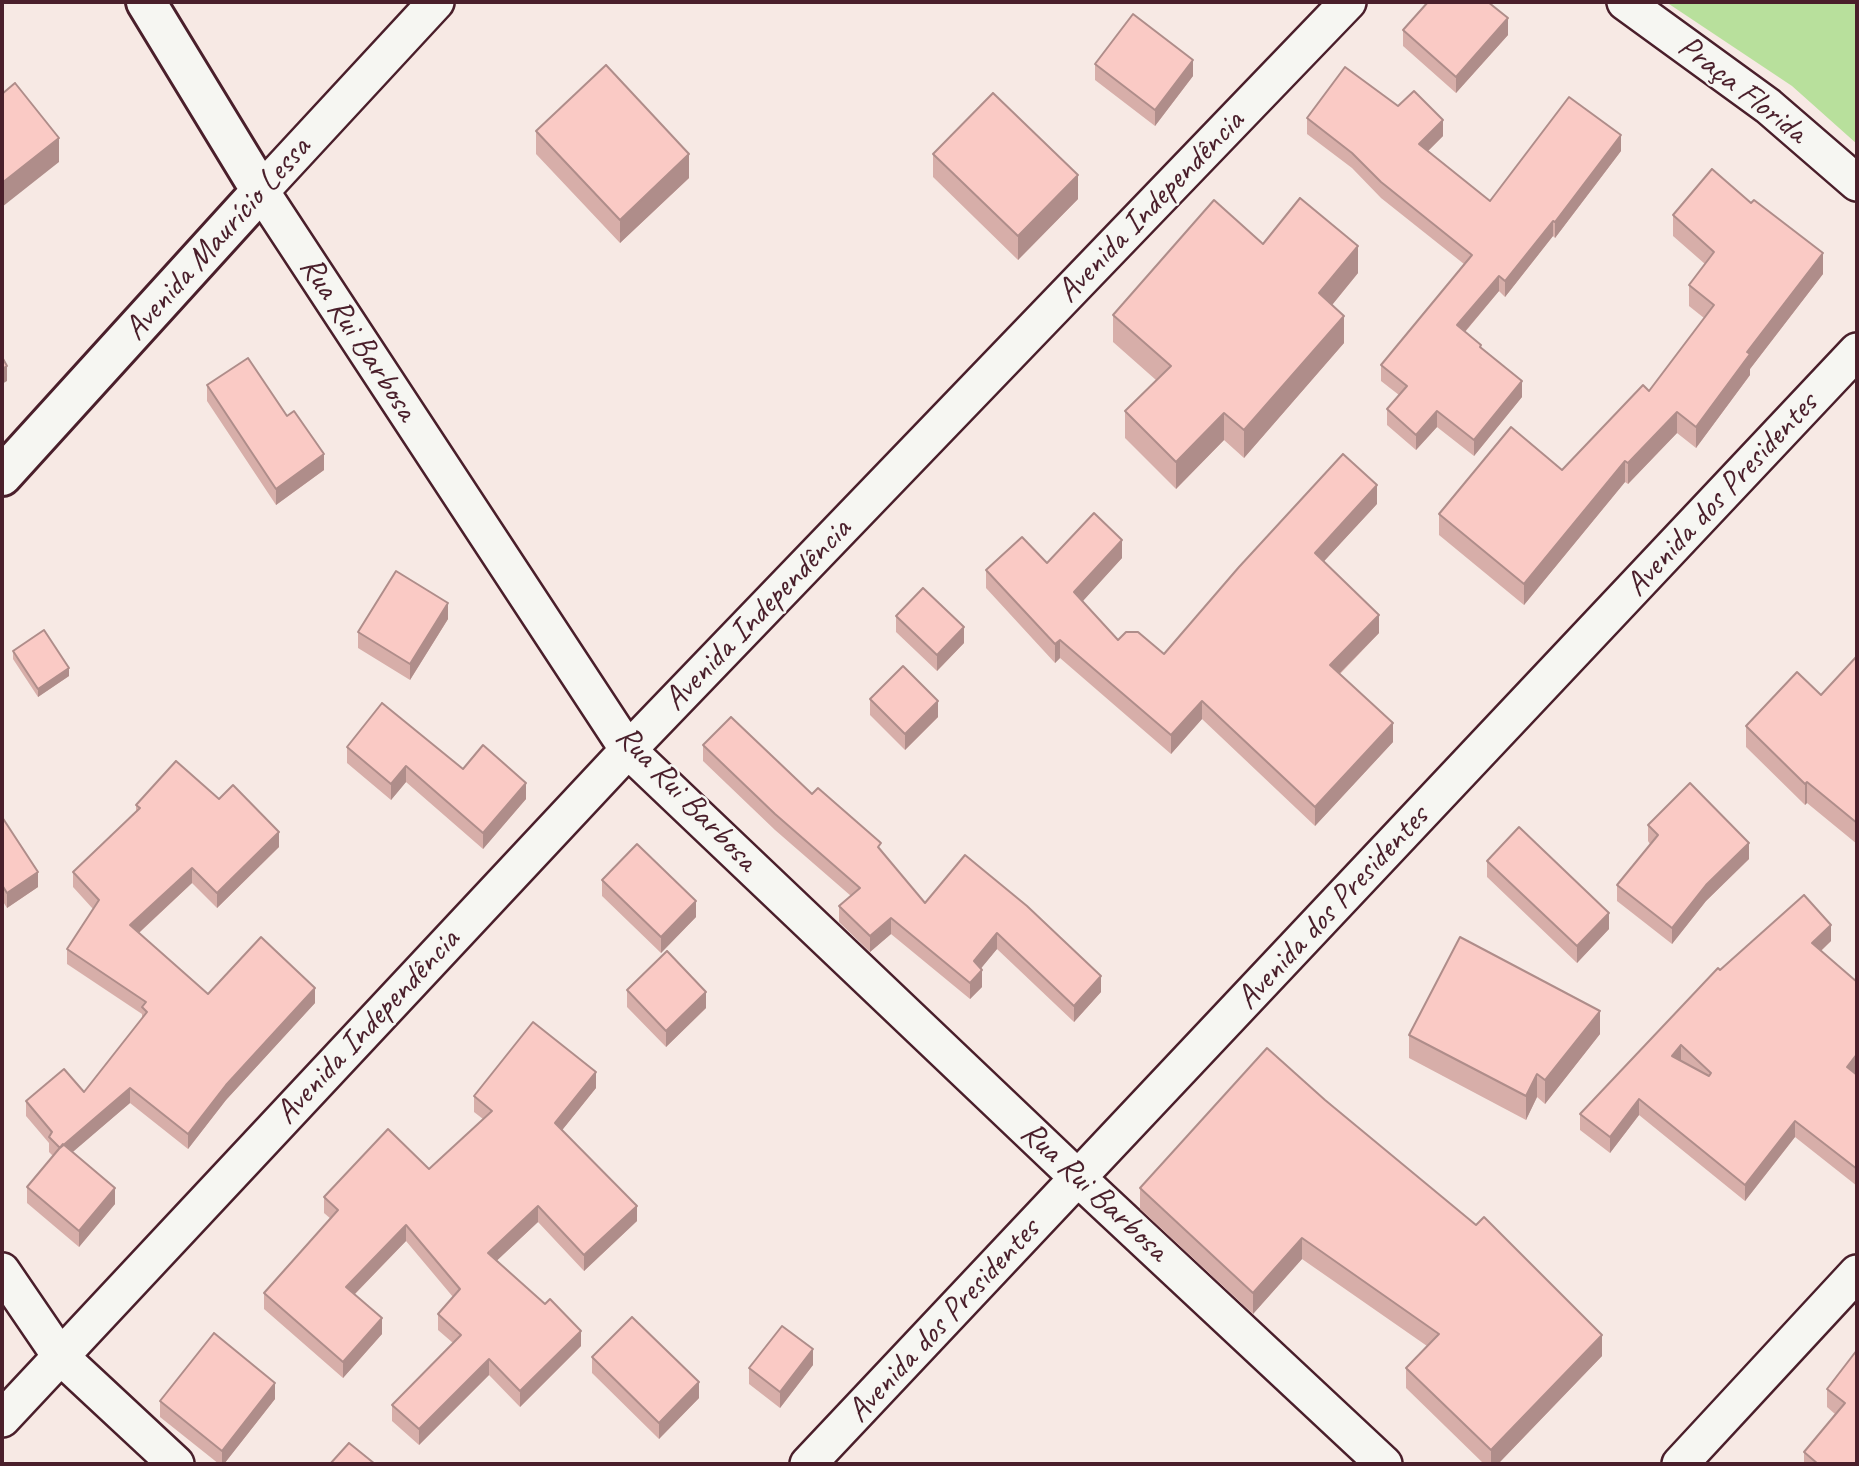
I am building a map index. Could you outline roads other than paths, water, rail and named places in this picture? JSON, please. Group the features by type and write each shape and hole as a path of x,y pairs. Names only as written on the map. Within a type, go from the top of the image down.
{"street":[{"name":"Rua Rui Barbosa","path":"146,2 261,191 628,750 1079,1179 1384,1464"},
{"name":"Avenida Maurício Lessa","path":"2,477 436,2"},
{"name":"Avenida Independência","path":"2,1419 628,750 1349,2"},
{"name":"Praça Florida","path":"1625,2 1768,106 1857,183"},
{"name":"Avenida dos Presidentes","path":"808,1464 1857,351"},
{"path":"2,1271 60,1356 176,1464"},
{"path":"1680,1464 1857,1273"}]}
